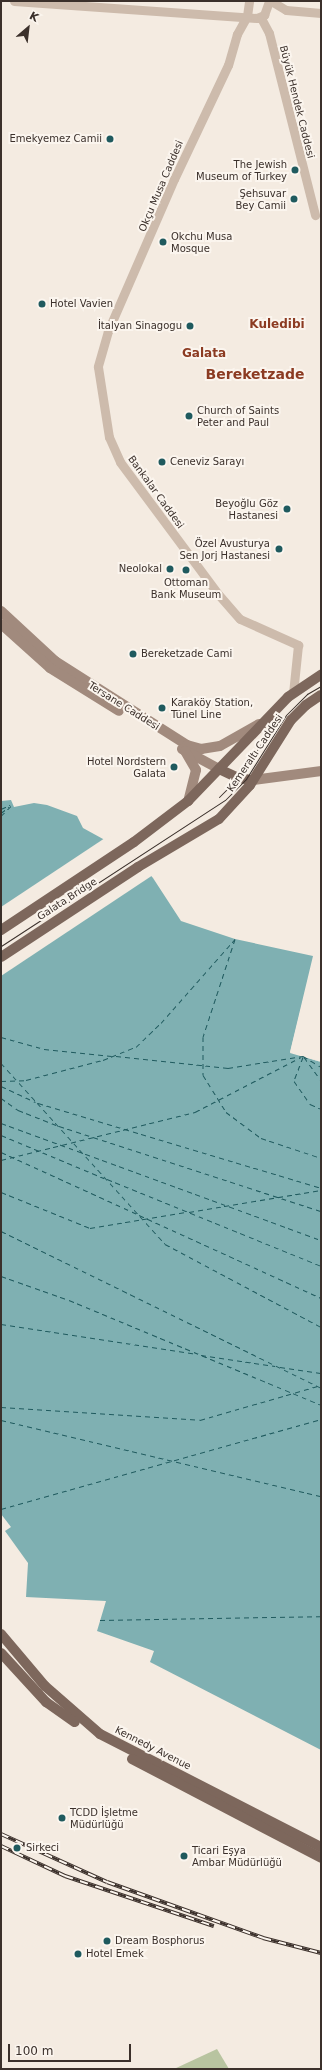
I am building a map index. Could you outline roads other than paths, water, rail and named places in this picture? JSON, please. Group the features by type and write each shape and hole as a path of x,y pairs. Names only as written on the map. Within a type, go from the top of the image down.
{"main road":[{"name":"Tersane Caddesi","path":"1,611 55,661 187,745 202,749 220,746 262,722"},
{"name":"Tersane Caddesi","path":"1,624 50,668 184,750 219,769"},
{"name":"Kemeraltı Caddesi","path":"134,842 188,801 262,722 293,693 321,675"},
{"name":"Kemeraltı Caddesi","path":"146,862 219,819 231,808 253,780 291,720 306,705 321,695"},
{"path":"184,750 196,770 188,801"},
{"path":"219,769 238,778 253,780 321,771"},
{"name":"Galata Bridge","path":"1,930 134,842"},
{"name":"Galata Bridge","path":"1,957 146,862"},
{"name":"Kennedy Avenue","path":"1,1634 58,1700 100,1734 321,1847"},
{"name":"Kennedy Avenue","path":"3,1657 46,1702 108,1745 321,1858"},
{"path":"100,1734 108,1745"}],"street":[{"path":"14,1 261,18 264,15 270,1 286,10 321,13"},
{"path":"247,16 249,1"},
{"name":"Okçu Musa Caddesi","path":"98,367 100,356 114,316 228,65 237,34 247,16"},
{"name":"Büyük Hendek Caddesi","path":"261,18 269,33 315,215"},
{"name":"Bankalar Caddesi","path":"98,367 110,437 120,462 218,594 240,619 298,645 293,693"}],"water":[{"path":"11,800 14,807 34,803 47,805 77,816 83,828 134,856 153,878 181,921 235,939 313,956 290,1052 321,1062 321,1750 150,1662 154,1651 97,1631 106,1601 26,1597 28,1563 5,1531 11,1527 1,1514 1,801"}],"tram line":[{"path":"1,946 225,800 246,779 286,715 307,694 321,686"},
{"path":"219,797 238,778 263,741"}],"railway":[{"path":"1,1834 107,1882 263,1938 321,1953"},
{"path":"1,1846 65,1876 214,1926"}],"place":[{"name":"Emekyemez Camii","path":"110,139"},
{"name":"The Jewish Museum of Turkey","path":"295,170"},
{"name":"Şehsuvar Bey Camii","path":"294,199"},
{"name":"Okchu Musa Mosque","path":"163,242"},
{"name":"Hotel Vavien","path":"42,304"},
{"name":"İtalyan Sinagogu","path":"190,326"},
{"name":"Church of Saints Peter and Paul","path":"189,416"},
{"name":"Ceneviz Sarayı","path":"162,462"},
{"name":"Beyoğlu Göz Hastanesi","path":"287,509"},
{"name":"Özel Avusturya Sen Jorj Hastanesi","path":"279,549"},
{"name":"Neolokal","path":"170,569"},
{"name":"Ottoman Bank Museum","path":"186,570"},
{"name":"Bereketzade Cami","path":"133,654"},
{"name":"Karaköy Station, Tünel Line","path":"162,708"},
{"name":"Hotel Nordstern Galata","path":"174,767"},
{"name":"TCDD İşletme Müdürlüğü","path":"62,1818"},
{"name":"Sirkeci","path":"17,1848"},
{"name":"Ticari Eşya Ambar Müdürlüğü","path":"184,1856"},
{"name":"Dream Bosphorus","path":"107,1941"},
{"name":"Hotel Emek","path":"78,1954"}],"district":[{"name":"Kuledibi","path":"277,325"},
{"name":"Galata","path":"204,354"},
{"name":"Bereketzade","path":"255,374"}]}
